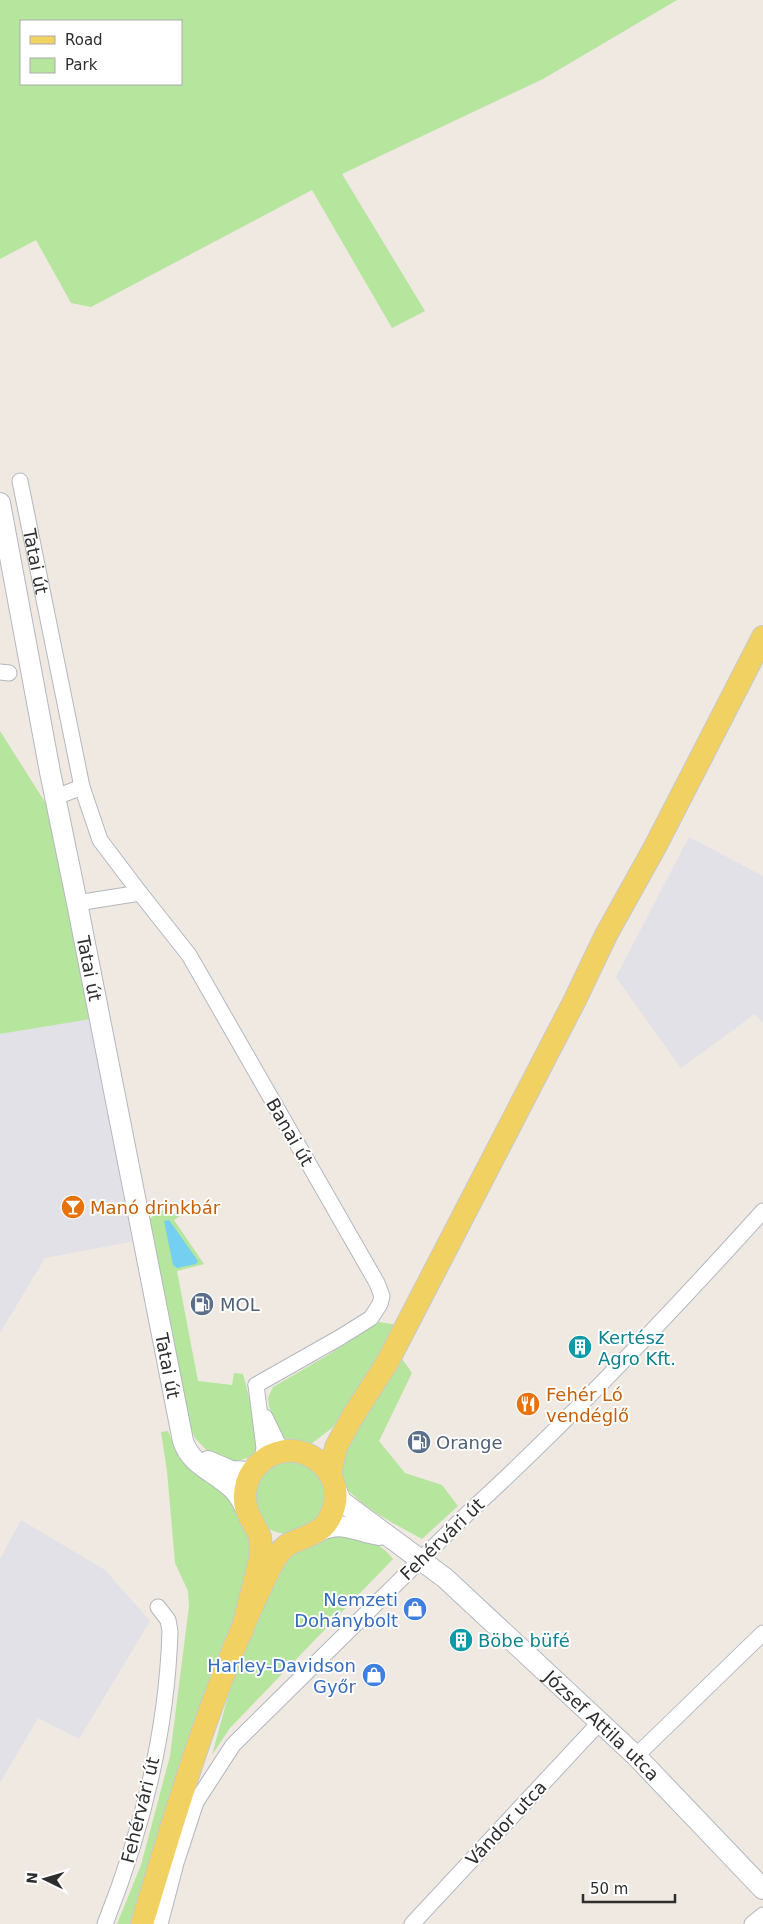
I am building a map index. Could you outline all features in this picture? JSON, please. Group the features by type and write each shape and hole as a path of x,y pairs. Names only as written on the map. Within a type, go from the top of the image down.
{"main road":[{"path":"142,1924 177,1807 242,1631 278,1555 290,1543 308,1537 325,1525 332,1514 335,1500 332,1480 336,1446 387,1363 570,1009 606,935 655,846 763,637"},
{"path":"242,1631 260,1560 260,1543 245,1499 246,1485 257,1466 274,1454 293,1451 326,1439 353,1416"},
{"path":"293,1451 311,1456 322,1464 332,1480"},
{"path":"251,1518 264,1533 276,1539 289,1542 308,1537"}],"street":[{"name":"Tatai út","path":"20,481 82,787 100,840 140,893"},
{"name":"Tatai út","path":"0,503 56,797 186,1450 210,1474 238,1495 251,1518"},
{"path":"56,797 82,787"},
{"path":"78,903 140,893"},
{"name":"Banai út","path":"140,893 189,955 377,1283 382,1296 380,1304 370,1318 340,1338 256,1384"},
{"name":"Fehérvári út","path":"160,1924 176,1863 196,1802 233,1744 507,1477 647,1335 763,1211"},
{"path":"256,1384 264,1415 278,1444 293,1451"},
{"path":"256,1384 264,1448 257,1466"},
{"name":"Tatai út","path":"182,1432 194,1450 211,1464 231,1471 257,1466"},
{"name":"József Attila utca","path":"332,1480 341,1501 444,1578 636,1756 763,1889"},
{"name":"József Attila utca","path":"308,1537 325,1528 337,1526 384,1535"},
{"name":"Fehérvári út","path":"105,1924 122,1881 144,1808 164,1706 170,1631 168,1620 158,1607"},
{"path":"636,1756 763,1633"},
{"name":"Vándor utca","path":"412,1924 600,1722"},
{"path":"752,1924 763,1915"}],"shaded area":[{"path":"689,837 763,876 763,1023 755,1014 681,1068 616,977"},
{"path":"91,1019 135,1241 45,1258 0,1333 0,1034"},
{"path":"21,1520 105,1570 150,1621 79,1739 38,1718 0,1783 0,1559"}],"green space":[{"path":"0,0 677,0 543,79 342,174 425,311 392,328 312,190 91,307 71,303 36,240 0,259"},
{"path":"0,731 50,810 91,1019 0,1034"},
{"path":"166,1209 180,1216 174,1220 204,1264 177,1271 198,1381 232,1385 234,1373 243,1374 258,1432 257,1455 234,1462 213,1457 195,1438 185,1415 150,1219 156,1213"},
{"path":"379,1322 398,1325 377,1367 332,1428 311,1444 284,1441 278,1432 269,1406 268,1398 273,1387"},
{"path":"396,1350 412,1373 379,1441 405,1473 442,1485 458,1506 422,1539 363,1503 344,1485 338,1471 337,1459"},
{"path":"168,1431 177,1453 224,1488 254,1544 252,1563 136,1924 117,1924 141,1865 170,1756 189,1606 188,1591 175,1563 167,1471 161,1432"},
{"path":"285,1460 305,1464 311,1468 320,1479 325,1493 323,1506 317,1517 308,1526 297,1532 285,1534 273,1531 262,1522 257,1511 252,1489 264,1469"},
{"path":"326,1535 363,1538 378,1545 393,1559 230,1728 212,1755 234,1674 287,1554"}],"water":[{"path":"169,1220 198,1261 196,1264 177,1268 173,1265 164,1221"}],"place":[{"name":"Manó drinkbár","path":"73,1207"},
{"name":"MOL","path":"202,1304"},
{"name":"Kertész Agro Kft.","path":"580,1347"},
{"name":"Fehér Ló vendéglő","path":"528,1404"},
{"name":"Orange","path":"419,1442"},
{"name":"Nemzeti Dohánybolt","path":"415,1609"},
{"name":"Böbe büfé","path":"461,1640"},
{"name":"Harley-Davidson Győr","path":"374,1675"}]}
